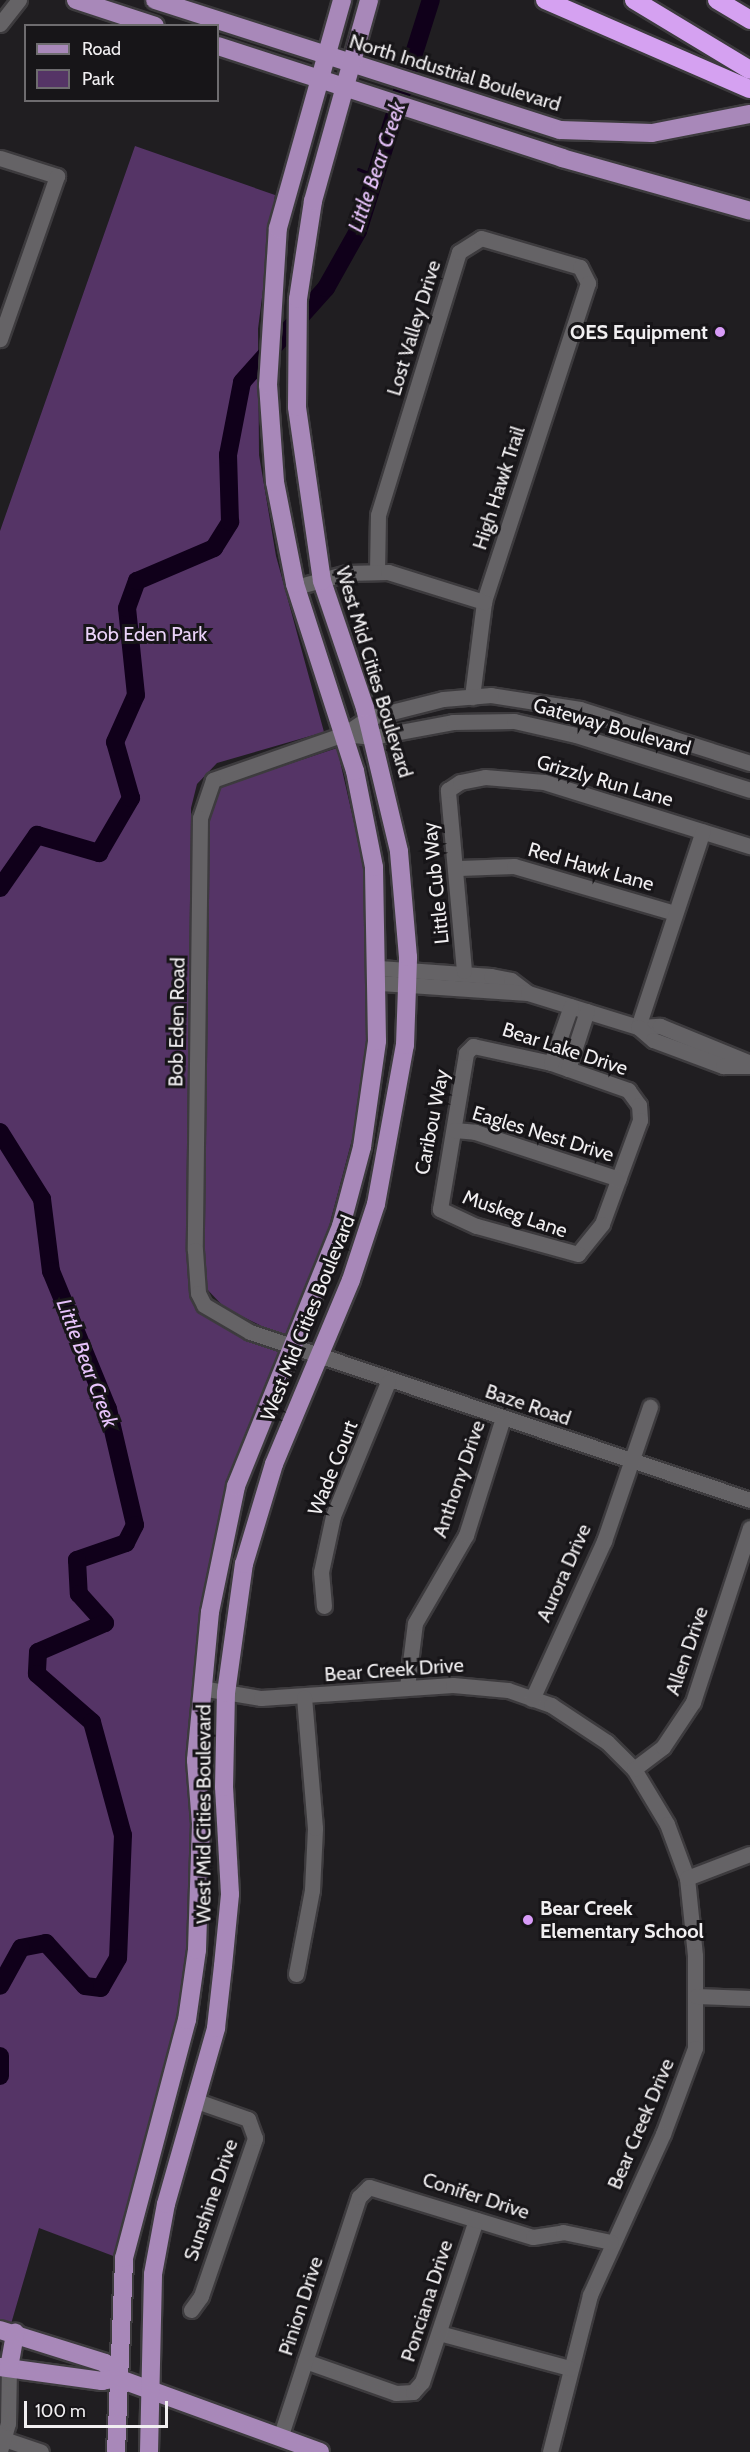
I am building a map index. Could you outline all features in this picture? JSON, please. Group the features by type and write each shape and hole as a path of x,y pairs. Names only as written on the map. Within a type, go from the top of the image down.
{"highway":[{"path":"545,0 750,89"},
{"path":"634,0 750,70"},
{"path":"717,0 750,20"}],"main road":[{"path":"76,0 149,24"},
{"name":"North Industrial Boulevard","path":"155,0 442,96 560,130 652,133 750,114"},
{"name":"West Mid Cities Boulevard","path":"116,2452 117,2378 124,2258 187,2020 197,1950 201,1688 210,1612 236,1486 330,1260 358,1166 370,1101 380,975 374,867 344,734 296,587 275,482 268,337 281,216 342,0"},
{"name":"West Mid Cities Boulevard","path":"149,2452 153,2274 166,2204 216,2028 230,1894 224,1786 226,1693 244,1564 274,1464 361,1251 390,1153 408,977 404,882 368,718 322,581 300,453 298,299 309,223 343,87 369,0"},
{"path":"219,46 434,117 750,211"},
{"path":"281,216 309,223"},
{"path":"117,2378 102,2381 4,2367 8,2332 105,2363 117,2378 320,2452"}],"street":[{"path":"3,16 20,0"},
{"path":"0,158 57,176 0,339"},
{"name":"Lost Valley Drive","path":"377,572 378,514 459,252 481,238 580,267 588,283 585,295"},
{"name":"High Hawk Trail","path":"472,697 484,602 585,295"},
{"path":"296,587 377,572 484,602"},
{"name":"Gateway Boulevard","path":"344,734 368,718 472,697 580,709 750,763"},
{"name":"Gateway Boulevard","path":"344,734 373,737 453,722 514,721 576,735 750,790"},
{"name":"Bob Eden Road","path":"293,1348 223,1319 198,1293 200,818 207,790 223,773 344,734"},
{"name":"Grizzly Run Lane","path":"448,790 485,777 544,782 750,846"},
{"name":"Little Cub Way","path":"448,790 459,867 464,971"},
{"path":"638,1027 703,831"},
{"name":"Red Hawk Lane","path":"459,867 533,870 675,914"},
{"path":"408,977 464,971 511,980 528,993"},
{"path":"380,975 528,993 638,1027 660,1026 743,1063"},
{"path":"551,1063 571,1006"},
{"path":"568,1069 587,1011"},
{"name":"Bear Lake Drive","path":"473,1046 551,1063 628,1090 639,1105 640,1120 619,1179"},
{"name":"Caribou Way","path":"440,1209 466,1053 473,1046"},
{"name":"Eagles Nest Drive","path":"454,1130 475,1132 619,1179"},
{"name":"Muskeg Lane","path":"440,1209 476,1226 578,1254 602,1224 619,1179"},
{"name":"Baze Road","path":"293,1348 630,1463 750,1500"},
{"name":"Wade Court","path":"324,1606 321,1572 333,1516 388,1382"},
{"name":"Aurora Drive","path":"532,1699 604,1541 650,1407"},
{"name":"Anthony Drive","path":"406,1687 415,1623 466,1535 503,1418"},
{"name":"Allen Drive","path":"634,1769 663,1747 693,1702 750,1528"},
{"name":"Bear Creek Drive","path":"201,1688 226,1693 304,1697 406,1687 474,1685 532,1699 582,1722 634,1769 667,1824 687,1878 696,1996 695,2048 687,2078 611,2242 570,2368 550,2452"},
{"path":"296,1974 312,1890 315,1827 304,1697"},
{"path":"687,1878 750,1854"},
{"path":"696,1996 750,1998"},
{"name":"Sunshine Drive","path":"190,2310 201,2296 255,2138 248,2119 197,2101"},
{"name":"Conifer Drive","path":"365,2189 381,2187 533,2237 563,2232 611,2242"},
{"name":"Pinion Drive","path":"280,2438 365,2189"},
{"name":"Ponciana Drive","path":"305,2361 396,2393 413,2392 439,2333 476,2220"},
{"path":"439,2333 570,2368"},
{"path":"4,2367 2,2445 41,2452"}],"green space":[{"name":"Bob Eden Park","path":"135,146 275,195 258,329 259,455 276,556 324,732 217,763 197,784 191,808 189,1261 201,1310 282,1353 214,1549 193,1949 165,2087 116,2257 39,2228 11,2324 0,2322 0,531"},
{"path":"337,748 365,871 373,971 363,1098 318,1268 292,1332 284,1337 225,1308 201,1283 204,827 216,791 226,785"}],"waterway":[{"name":"Little Bear Creek","path":"0,888 37,835 99,853 131,798 115,742 136,695 127,608 137,581 214,548 230,522 228,455 242,382 326,288 358,231 431,0"},
{"path":"358,169 375,176"},
{"name":"Little Bear Creek","path":"0,1132 42,1199 51,1271 108,1409 135,1525 126,1543 77,1560 79,1594 105,1623 38,1652 37,1674 92,1722 123,1835 118,1958 101,1988 85,1986 46,1943 21,1948 0,1986"},
{"name":"Little Bear Creek","path":"0,2056 0,2076"}],"place":[{"name":"OES Equipment","path":"720,332"},
{"name":"Bear Creek Elementary School","path":"528,1920"}]}
